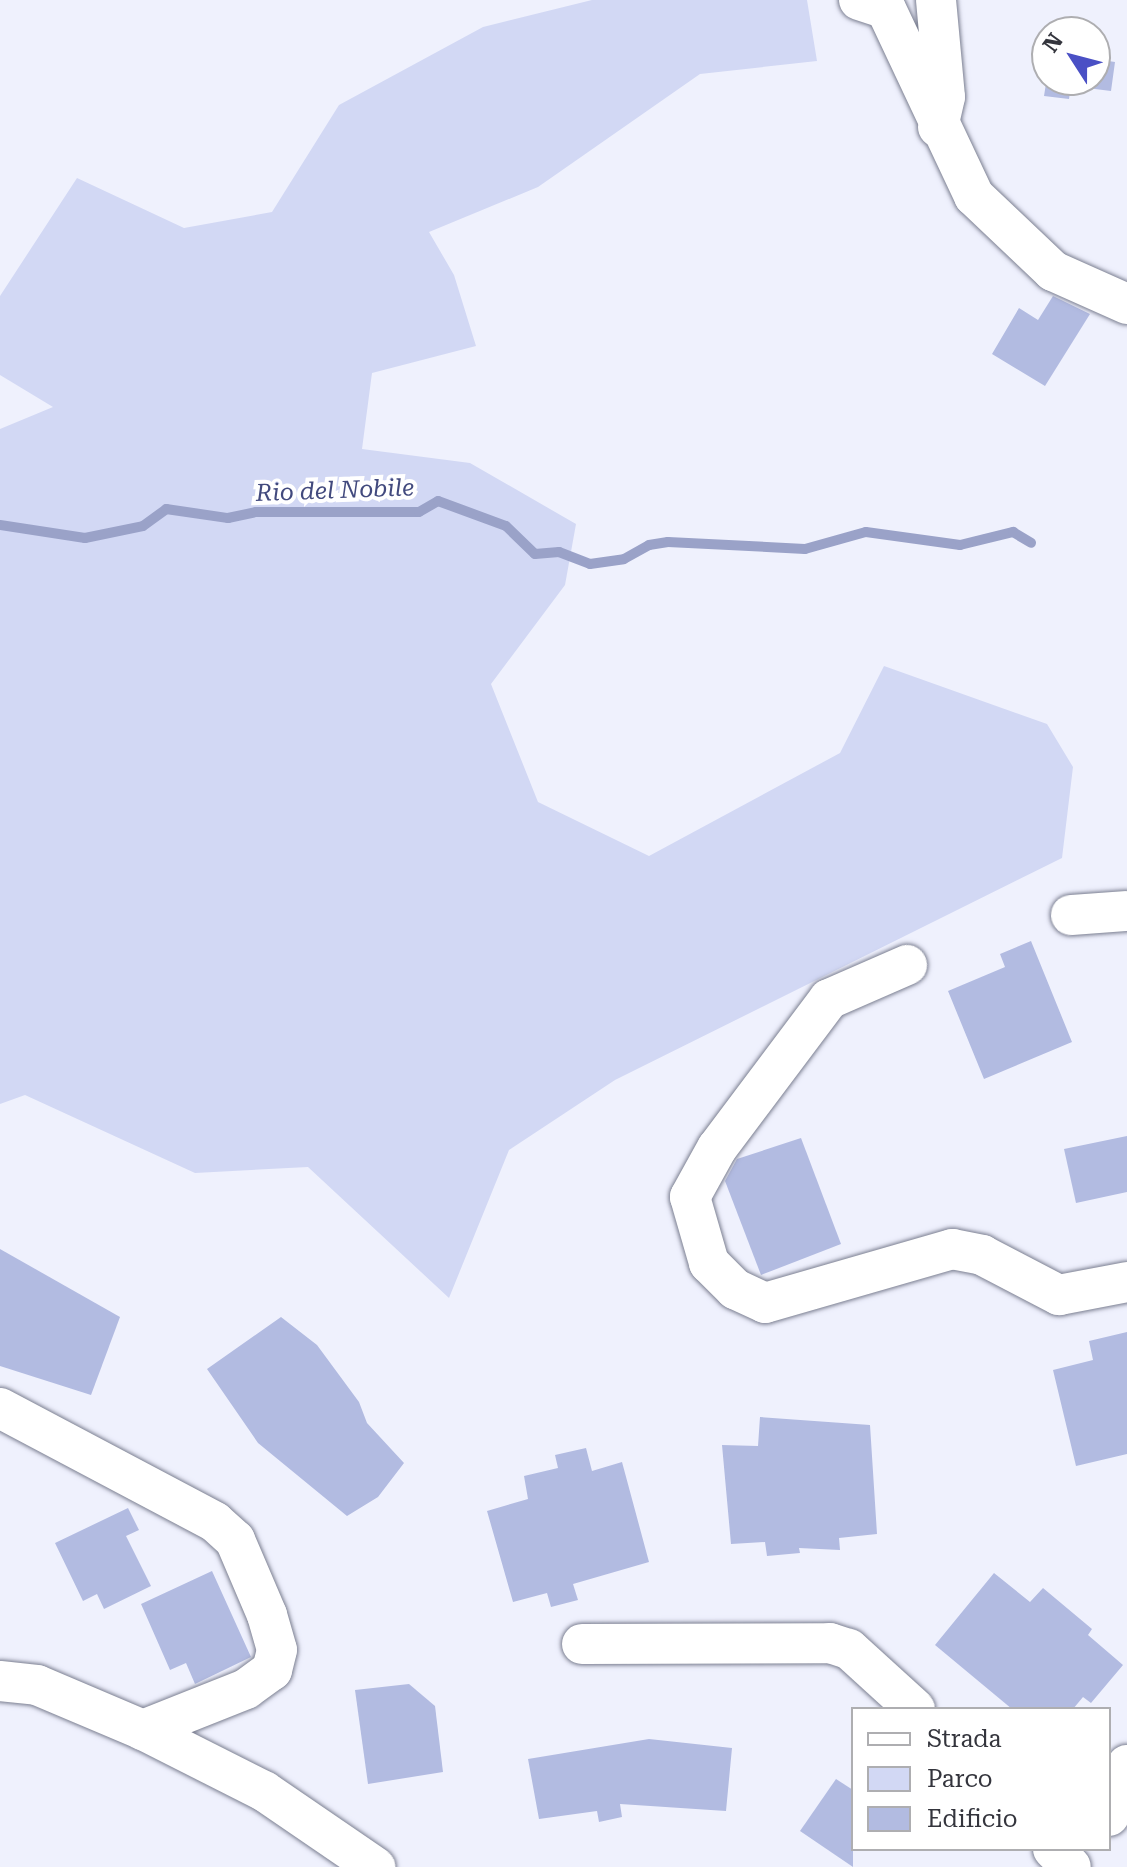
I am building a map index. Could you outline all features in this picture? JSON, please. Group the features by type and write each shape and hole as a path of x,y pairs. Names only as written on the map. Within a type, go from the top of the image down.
{"street":[{"path":"859,0 886,9 938,127 974,196 1053,271 1127,304"},
{"path":"936,0 945,97 938,127"},
{"path":"1071,915 1127,911"},
{"path":"907,965 829,999 717,1148 690,1197 709,1263 735,1289 765,1303 952,1249 982,1255 1059,1295 1127,1282"},
{"path":"0,1408 215,1522 235,1540 267,1615 277,1650 272,1670 246,1689 143,1730"},
{"path":"582,1644 830,1643 849,1649 913,1707"},
{"path":"0,1681 37,1685 143,1730 264,1791 375,1867"},
{"path":"1111,1810 1127,1765"},
{"path":"1055,1851 1071,1867"}],"green space":[{"path":"592,0 807,0 817,61 700,74 538,187 429,232 454,275 476,346 372,373 362,449 470,463 576,524 565,585 491,684 538,802 649,856 840,753 884,666 1047,724 1073,767 1062,858 615,1080 509,1150 449,1298 308,1167 195,1173 25,1095 0,1104 0,429 53,407 0,375 0,296 77,178 184,228 272,212 339,105 483,27"}],"building":[{"path":"1111,61 1115,62 1111,91"},
{"path":"1053,296 1090,314 1045,386 992,354 1019,308 1038,320"},
{"path":"1031,941 1072,1042 984,1079 948,991 1005,967 1000,954"},
{"path":"1127,1136 1127,1192 1076,1203 1064,1149"},
{"path":"801,1138 841,1244 761,1275 725,1181 737,1159"},
{"path":"0,1249 120,1317 91,1395 0,1366"},
{"path":"281,1317 317,1345 359,1402 367,1423 404,1463 378,1497 347,1516 258,1443 207,1369"},
{"path":"1127,1332 1127,1454 1076,1466 1053,1370 1093,1360 1089,1341"},
{"path":"760,1417 870,1425 877,1534 839,1538 840,1550 799,1548 800,1553 767,1556 765,1542 731,1544 722,1445 758,1446"},
{"path":"586,1448 592,1471 622,1462 649,1562 573,1584 578,1600 551,1607 547,1593 513,1602 487,1511 528,1499 524,1476 558,1468 555,1455"},
{"path":"128,1508 139,1530 126,1536 151,1586 104,1609 97,1594 83,1601 55,1543"},
{"path":"212,1571 251,1657 195,1684 186,1663 170,1670 141,1604"},
{"path":"994,1573 1030,1602 1043,1588 1092,1629 1088,1635 1123,1665 1091,1703 1083,1697 1075,1707 1010,1707 935,1645"},
{"path":"409,1684 435,1706 443,1772 368,1784 355,1690"},
{"path":"649,1739 732,1748 726,1811 620,1804 622,1817 599,1822 597,1811 539,1819 528,1759"},
{"path":"836,1779 851,1789 853,1867 800,1831"}],"waterway":[{"name":"Rio del Nobile","path":"0,525 85,538 143,526 166,509 228,518 256,512 419,512 438,501 506,526 535,554 559,552 590,564 624,559 649,545 668,542 805,549 866,532 960,545 1013,532 1031,543"}]}
